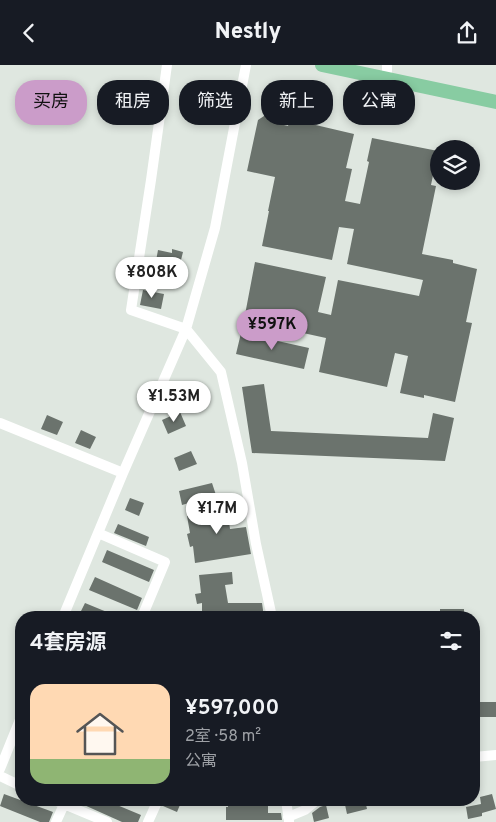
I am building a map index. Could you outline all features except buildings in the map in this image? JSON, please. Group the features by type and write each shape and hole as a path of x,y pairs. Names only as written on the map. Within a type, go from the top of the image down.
{"main road":[{"path":"322,65 386,71 496,93"},
{"path":"362,65 496,102"}],"street":[{"path":"167,65 152,180 131,310 186,329 221,372 242,463 256,544 271,611"},
{"path":"66,611 186,329 216,228 246,65"},
{"path":"0,423 123,473"},
{"path":"98,533 165,562 145,611"},
{"path":"0,769 15,732"},
{"path":"480,756 496,755"},
{"path":"0,776 15,783"},
{"path":"56,822 63,806"},
{"path":"73,806 107,822"},
{"path":"148,822 155,806"},
{"path":"287,806 289,819 310,806"}]}
